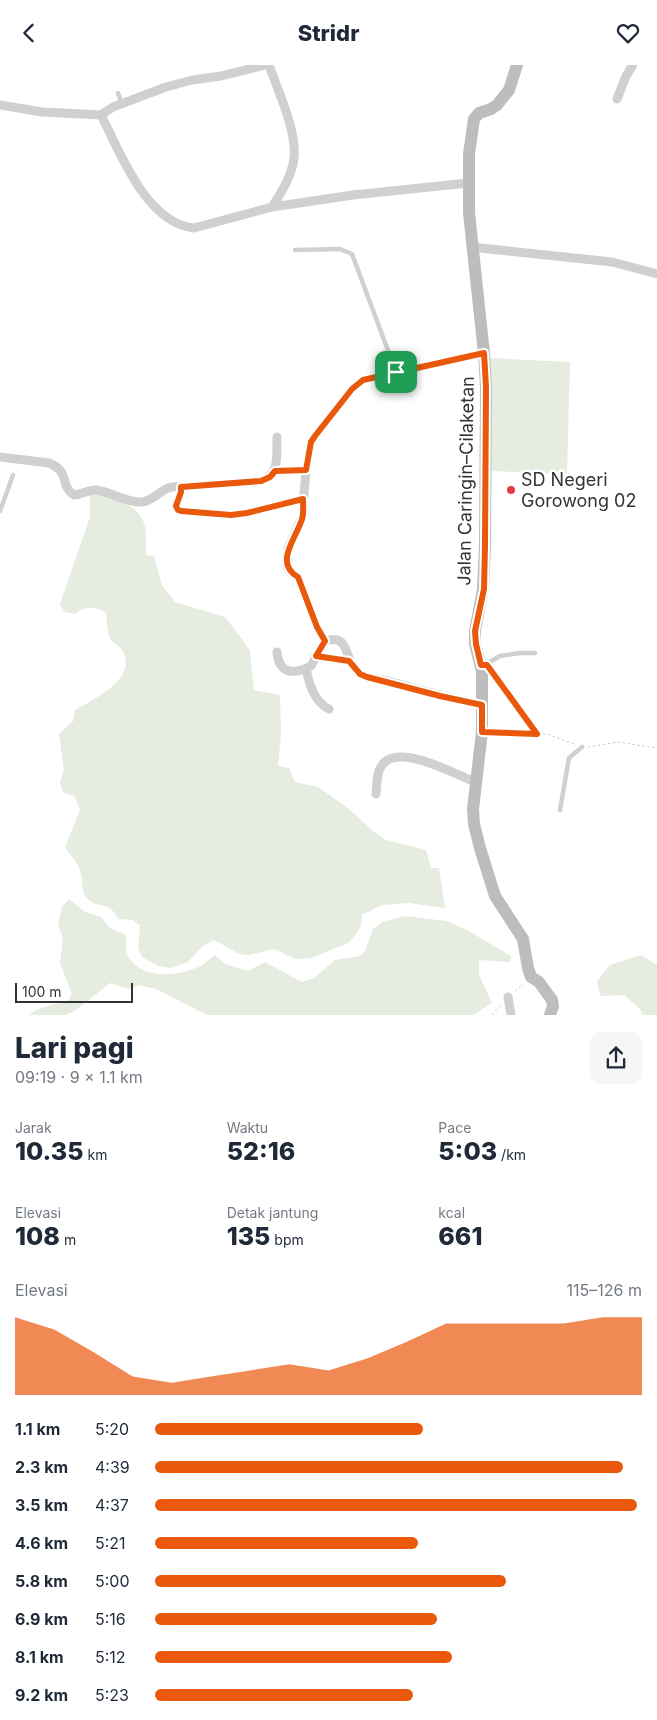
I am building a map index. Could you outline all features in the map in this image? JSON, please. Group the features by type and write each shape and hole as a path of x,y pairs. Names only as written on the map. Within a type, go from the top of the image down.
{"street":[{"path":"0,105 42,112 101,115 113,107 192,79 221,76 265,65"},
{"path":"269,65 287,115 294,147 294,159 285,187 272,207"},
{"name":"Jalan Caringin–Cilaketan","path":"517,65 509,90 497,105 479,113 474,119 469,154 468,183 472,247 486,387 484,589 475,631 476,644 484,665 482,732 473,809 474,824 480,848 495,896 523,939 531,977 539,982 552,1001 550,1015"},
{"path":"618,99 626,76 633,65"},
{"path":"101,115 134,179 145,196 159,210 178,224 194,229 272,207 353,195 468,183"},
{"path":"472,247 612,262 657,274"},
{"path":"325,641 317,627 298,577 291,573 287,567 288,548 302,518 306,470 311,442 352,389 363,380 484,353"},
{"path":"0,457 49,463 56,466 62,470 67,488 74,495 96,490 129,500 142,501 169,487 261,481 270,477 275,471 276,437"},
{"path":"275,471 306,470"},
{"path":"181,487 176,506 181,511 231,515 247,513 303,499"},
{"path":"277,652 278,663 282,668 288,671 306,669 311,666 325,641 334,638 342,641 349,661 360,674 440,696 482,705"},
{"path":"316,656 349,661"},
{"path":"306,669 310,686 323,706 328,709"},
{"path":"376,794 380,769 386,761 399,757 415,759 475,782"},
{"path":"508,997 511,1015"}],"lane":[{"path":"118,93 122,104"},
{"path":"295,250 340,249 352,253 396,372"},
{"path":"0,511 14,475"},
{"path":"534,653 500,656 484,665 537,734"},
{"path":"560,809 569,757 582,747"}],"path":[{"path":"482,732 550,735 582,747 618,742 657,748"}],"shaded area":[{"path":"489,358 570,362 567,474 490,471"},
{"path":"90,492 113,498 129,505 140,516 146,530 146,555 154,556 162,585 175,602 225,617 242,639 250,651 254,690 280,695 281,734 278,766 289,768 295,782 318,787 348,808 374,832 386,840 426,850 431,868 439,868 445,908 409,903 382,905 362,915 361,926 350,942 312,958 295,959 274,949 249,955 242,954 213,940 203,946 188,962 171,968 158,966 142,957 138,948 140,925 132,920 118,919 115,913 108,907 93,903 86,898 83,892 79,867 65,847 80,810 75,797 63,792 60,782 64,770 59,734 73,721 75,710 111,688 124,672 126,663 123,652 110,637 106,613 90,608 83,609 75,614 64,612 60,604 90,517"},
{"path":"69,899 85,912 101,917 110,928 126,935 126,952 133,962 148,972 158,974 187,971 201,966 215,955 225,964 248,971 265,962 302,982 314,978 335,960 360,956 365,951 373,929 382,922 404,916 447,921 467,930 511,956 510,962 479,960 479,975 492,1003 473,1015 207,1015 156,989 139,985 129,989 110,983 76,1010 66,1015 29,1015 42,1008 68,1001 72,994 60,963 63,938 58,925 62,907"},
{"path":"641,955 657,965 657,1015 642,1015 640,1009 624,995 600,996 597,981 610,965"}],"place":[{"name":"SD Negeri Gorowong 02","path":"511,490"}],"route":[{"path":"484,353 486,387 484,589 475,631 476,644 481,665 487,665 537,734 482,732 482,705 440,696 382,679 367,677 360,674 349,661 316,656 325,641 317,627 312,609 298,577 291,573 287,567 288,548 302,518 303,499 247,513 231,515 181,511 176,506 181,487 261,481 270,477 275,471 306,470 311,442 352,389 363,380 396,372 484,353"}]}
